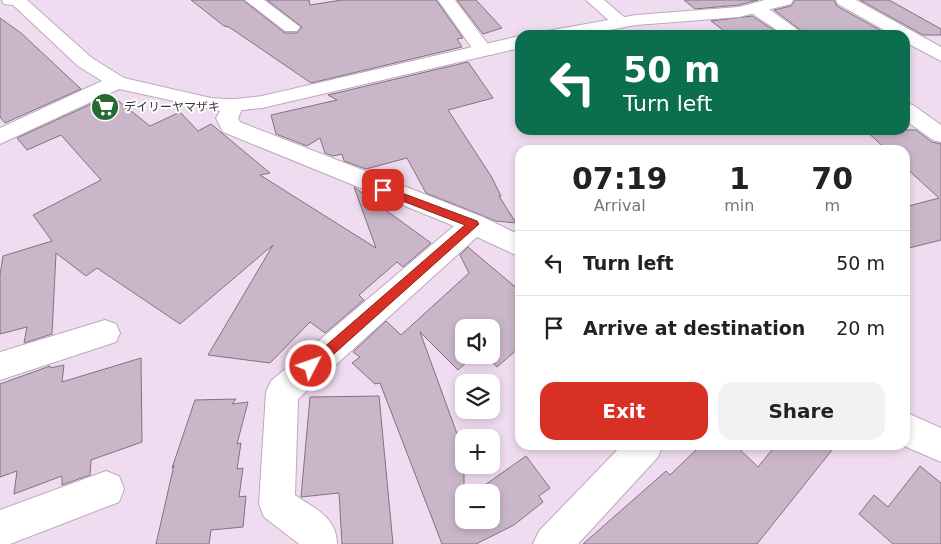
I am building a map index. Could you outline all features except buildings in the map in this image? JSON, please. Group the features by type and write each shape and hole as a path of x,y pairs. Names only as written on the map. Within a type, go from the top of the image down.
{"street":[{"path":"10,0 18,1 85,62 117,82 211,104 233,105 262,102 515,43"},
{"path":"253,0 291,28"},
{"path":"446,0 484,51"},
{"path":"594,0 621,22"},
{"path":"579,30 621,22 729,14 785,0"},
{"path":"844,0 897,30"},
{"path":"756,8 789,30"},
{"path":"910,37 941,55"},
{"path":"0,137 117,82"},
{"path":"233,105 227,118 231,127 474,224 515,244"},
{"path":"910,113 941,135"},
{"path":"318,544 318,534 277,504 282,392 474,224"},
{"path":"0,366 105,333"},
{"path":"910,431 941,445"},
{"path":"552,544 641,450"},
{"path":"0,529 106,489"}],"place":[{"name":"デイリーヤマザキ","path":"105,107"}],"route":[{"path":"311,366 474,224 383,190"}]}
